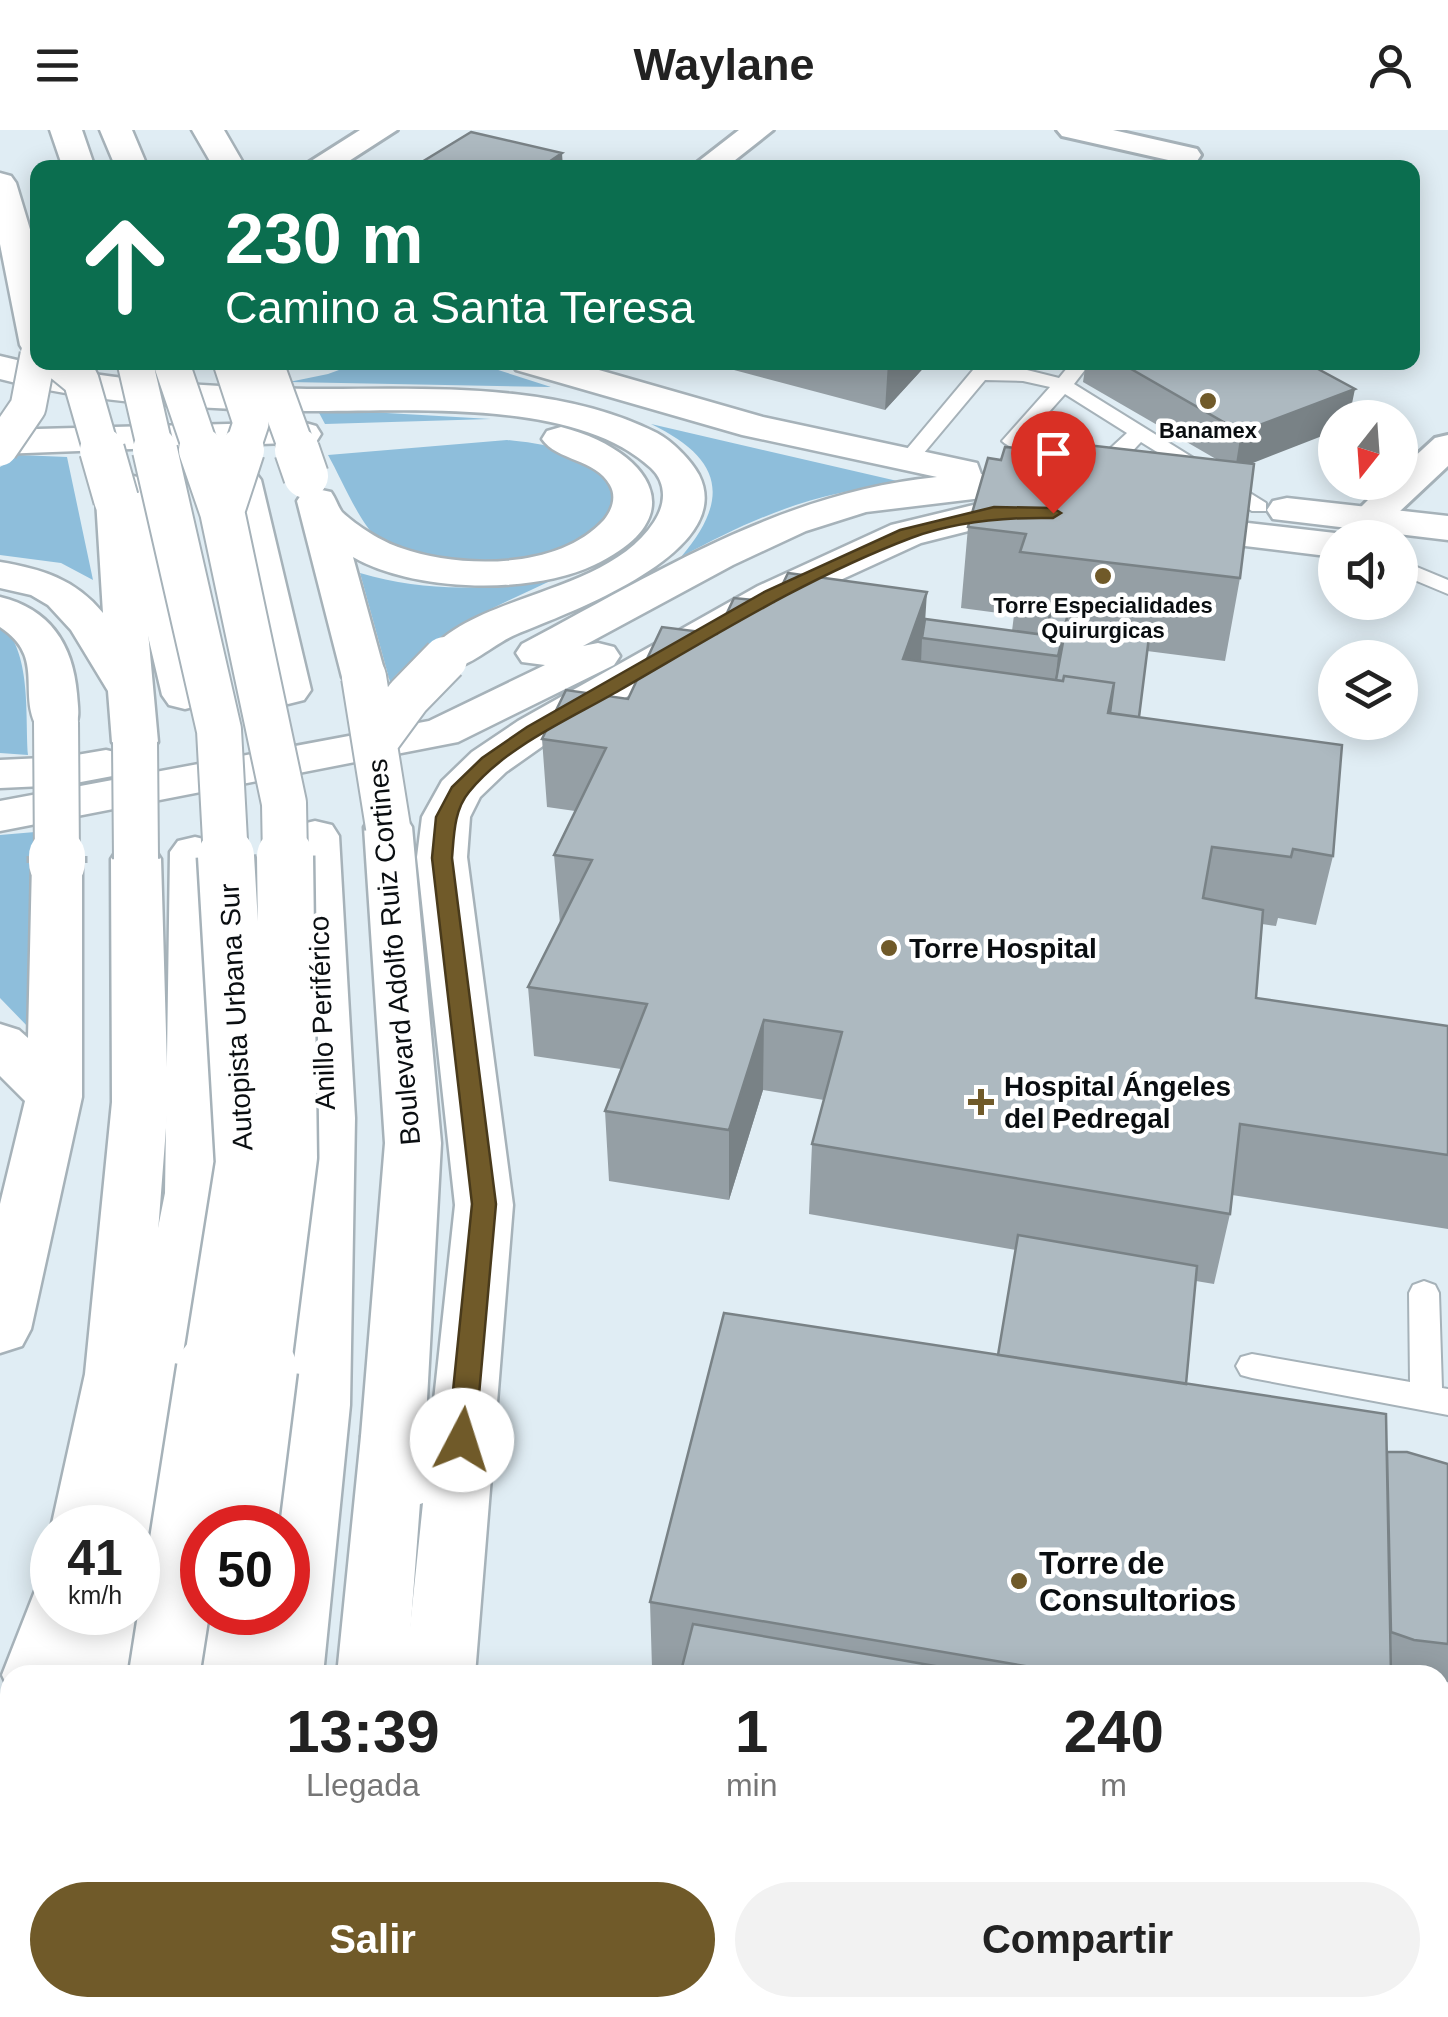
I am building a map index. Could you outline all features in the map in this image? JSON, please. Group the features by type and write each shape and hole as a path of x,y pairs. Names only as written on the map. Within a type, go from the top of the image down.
{"main road":[{"path":"42,130 48,160"},
{"path":"66,130 76,160"},
{"path":"91,130 102,160"},
{"path":"116,130 129,160"},
{"path":"208,130 225,160"},
{"path":"0,183 30,299"},
{"path":"0,353 30,351"},
{"path":"0,367 118,388 560,412 630,433 661,451 680,475 686,500 651,552 580,591 491,628 445,659 408,696 375,742"},
{"path":"0,445 28,407 36,370"},
{"path":"68,370 82,380 125,494 185,694 196,852 194,1193 135,1505"},
{"path":"89,1505 116,1374 140,1102 134,720 125,494 99,370"},
{"name":"Autopista Urbana Sur","path":"138,370 220,730 244,1163 166,1665"},
{"name":"Autopista Urbana Sur","path":"175,370 232,496 284,803 289,1156 245,1505"},
{"name":"Anillo Periférico","path":"205,370 232,496 288,690 315,836 327,1118 319,1367 289,1665"},
{"path":"232,496 251,424 234,370"},
{"name":"Boulevard Adolfo Ruiz Cortines","path":"268,370 324,517 364,677 388,827 413,1144 393,1436 427,1665"},
{"path":"556,370 646,397 906,462 1020,502"},
{"path":"359,402 415,392 646,397"},
{"path":"0,445 500,427 549,434 597,451 624,473 634,495 627,521 602,543 566,562 510,571 447,570 386,557 324,517"},
{"path":"441,1665 484,1204 442,858 446,817 458,791 489,762 534,731 772,595 906,534 1020,502"},
{"path":"4,804 442,732 845,527 911,510 1020,502 1259,507 1448,528"},
{"path":"1131,503 1318,542"},
{"path":"1418,555 1448,559"},
{"path":"0,576 58,590 84,611 134,720"},
{"path":"0,610 28,623 50,654 56,722 57,863 54,1097 0,1329"},
{"path":"0,1042 54,1097"},
{"path":"373,1665 393,1436"},
{"path":"41,1665 51,1635"},
{"path":"106,1665 112,1635"},
{"path":"225,1665 229,1635"}],"street":[{"path":"330,160 382,130"},
{"path":"715,160 758,130"},
{"path":"1072,130 1177,160"},
{"path":"1181,160 1210,130"},
{"path":"1369,519 1448,446"}],"lane":[{"path":"1076,370 1012,441 1015,446 1104,464 1138,433"},
{"path":"906,462 980,374 1023,375 1064,385 1259,507"},
{"path":"1418,574 1448,588"},
{"path":"1252,1366 1437,1399 1424,1293"}],"shaded area":[{"path":"339,370 498,370 551,387 289,382"},
{"path":"317,409 491,419 325,424"},
{"path":"651,424 906,483 844,492 789,507 681,557 708,516 711,481 705,465 692,451"},
{"path":"507,440 564,450 591,462 611,481 617,497 614,512 589,536 536,559 491,564 404,551 380,540 368,527 328,455"},
{"path":"19,455 67,457 93,580 61,563 0,555 0,467"},
{"path":"360,573 437,587 514,584 565,574 450,632 390,682"},
{"path":"0,623 10,635 22,666 28,755 0,753"},
{"path":"35,832 40,1027 30,1029 0,998 0,835"}],"building":[{"path":"471,132 562,153 552,160 425,160"},
{"path":"1133,370 1320,370 1355,389 1241,432"},
{"path":"1043,440 1254,464 1240,578 1020,552 1026,534 968,527 988,458 1001,460 1005,447 1041,450"},
{"name":"Torre Hospital","path":"788,573 927,592 903,659 1063,681 1064,676 1114,683 1108,713 1342,745 1333,856 1293,849 1291,857 1212,847 1203,898 1263,910 1256,998 1448,1026 1448,1155 1240,1124 1230,1214 812,1144 842,1032 764,1020 729,1130 605,1111 647,1004 528,987 592,860 554,855 606,748 542,739 566,690 628,699 662,627 717,634 734,598 774,602"},
{"path":"1051,611 1068,613 1058,656 922,638 925,619 1045,635"},
{"path":"1066,626 1149,637 1139,717 1110,713 1114,683 1064,676 1063,681 1056,680"},
{"path":"1018,1235 1197,1266 1186,1384 998,1355"},
{"name":"Torre de Consultorios","path":"724,1313 1386,1414 1391,1665 1019,1665 650,1602"},
{"path":"1387,1452 1407,1452 1448,1464 1448,1644 1414,1640 1391,1632"},
{"path":"693,1624 929,1665 683,1665"}],"place":[{"name":"Banamex","path":"1208,401"},
{"name":"Torre Especialidades Quirurgicas","path":"1103,576"},
{"name":"Torre Hospital","path":"889,948"},
{"name":"Hospital Ángeles del Pedregal","path":"981,1102"},
{"name":"Torre de Consultorios","path":"1019,1581"}],"route":[{"path":"462,1440 484,1204 442,858 446,817 458,791 489,762 534,731 772,595 906,534 994,512 1053,513"}]}
